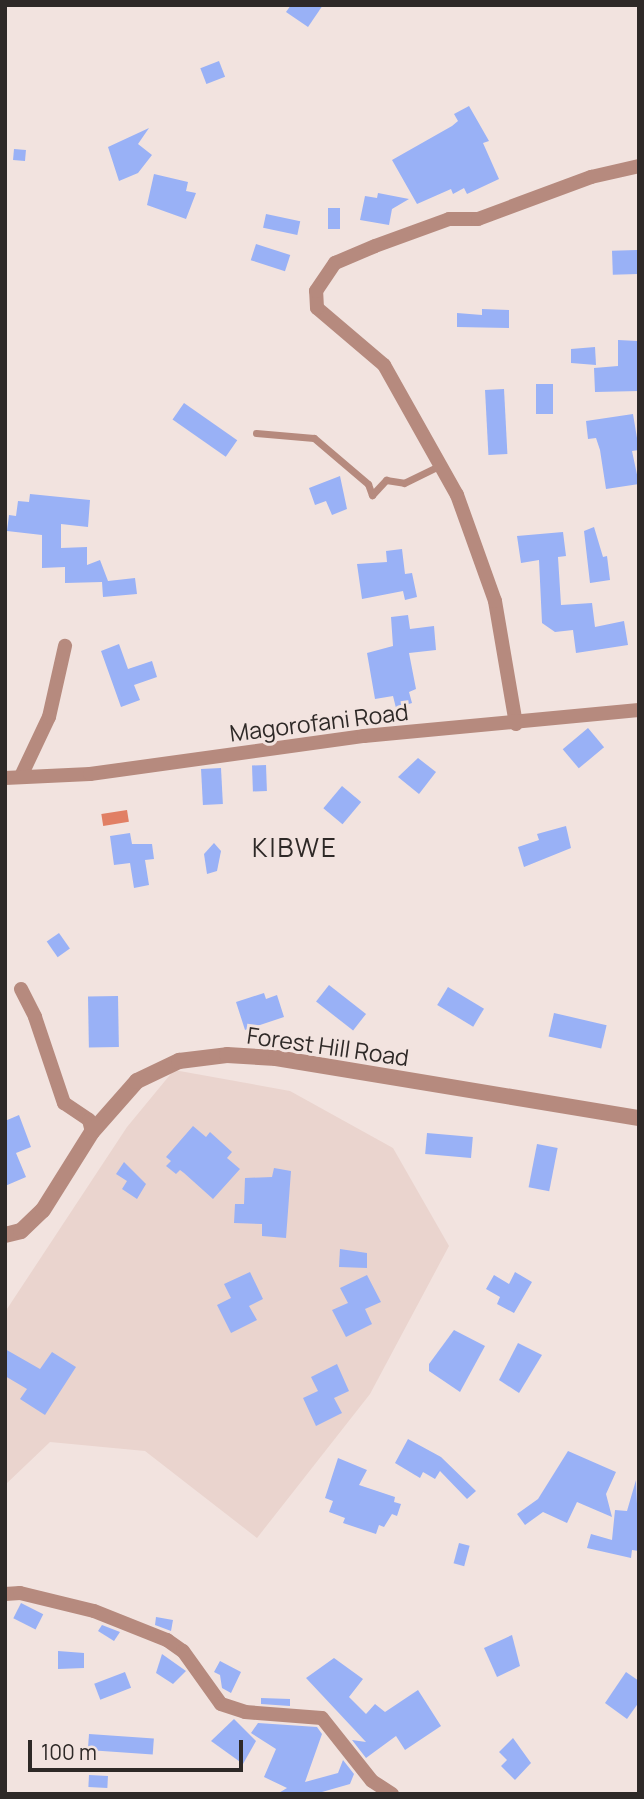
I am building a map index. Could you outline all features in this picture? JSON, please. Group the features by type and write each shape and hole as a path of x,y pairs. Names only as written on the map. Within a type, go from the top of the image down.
{"street":[{"path":"516,724 495,600 457,495 384,365 317,308 319,282 335,263 449,219 478,219 591,177 639,166"},
{"path":"22,774 50,717 65,646"},
{"name":"Magorofani Road","path":"5,778 22,774 90,774 364,736 516,724 639,710"},
{"path":"20,989 35,1017 64,1103 89,1121 92,1132"},
{"name":"Forest Hill Road","path":"5,1235 21,1231 43,1210 92,1132 150,1071 179,1061 227,1055 276,1058 639,1118"},
{"path":"5,1594 20,1593 94,1611 167,1640 183,1651 220,1704 245,1712 321,1718 372,1781 392,1794"}],"lane":[{"path":"256,433 315,439 368,484 372,495 386,480 404,483 439,466"}],"shaded area":[{"path":"127,810 129,822 103,826 101,814"},
{"path":"174,1070 290,1091 393,1148 449,1246 370,1394 257,1538 145,1451 50,1442 5,1485 5,1312 127,1127"}],"building":[{"path":"291,5 323,5 308,27 286,12"},
{"path":"219,61 225,77 206,84 200,68"},
{"path":"469,106 489,141 483,143 499,179 467,194 464,188 453,194 451,189 417,204 392,160 452,126 458,121 454,114"},
{"path":"149,128 138,144 152,155 138,173 119,181 108,147"},
{"path":"14,149 26,150 25,161 13,160"},
{"path":"154,174 188,182 186,191 196,193 186,219 147,205"},
{"path":"378,193 409,199 392,209 389,225 360,220 365,196 377,198"},
{"path":"328,208 340,208 340,229 328,229"},
{"path":"266,214 300,221 297,235 263,228"},
{"path":"256,244 290,255 285,271 251,260"},
{"path":"637,250 638,274 613,275 612,251"},
{"path":"482,309 509,310 509,328 457,327 457,313 482,315"},
{"path":"618,340 638,341 639,391 595,392 594,368 618,366"},
{"path":"595,347 596,365 571,363 571,349"},
{"path":"536,384 553,384 553,414 536,414"},
{"path":"504,389 507,454 488,455 485,390"},
{"path":"184,403 237,440 226,457 173,419"},
{"path":"633,414 639,450 632,451 639,484 606,489 600,450 596,438 588,439 586,421"},
{"path":"340,476 347,509 332,515 326,501 315,505 309,488"},
{"path":"30,494 90,500 88,527 61,524 61,548 87,547 87,565 100,560 108,581 135,578 137,594 103,597 102,582 65,583 65,567 42,568 42,535 7,531 9,515 16,516 18,501 29,502"},
{"path":"594,527 603,557 607,556 610,580 590,583 584,531"},
{"path":"563,532 566,556 558,557 561,605 592,603 595,627 624,621 628,645 576,653 573,630 555,632 542,623 539,560 521,563 517,536"},
{"path":"402,549 405,574 412,573 417,597 405,600 403,591 362,599 357,564 387,562 386,551"},
{"path":"408,615 410,629 434,626 436,650 409,653 416,689 409,692 412,703 396,708 393,696 375,699 367,653 393,646 391,617"},
{"path":"119,644 128,669 152,661 157,677 134,685 140,700 121,707 101,651"},
{"path":"588,728 604,747 579,768 563,749"},
{"path":"418,758 436,772 419,794 398,777"},
{"path":"252,765 266,765 267,791 253,791"},
{"path":"221,768 223,804 203,805 201,769"},
{"path":"342,786 361,802 343,824 323,808"},
{"path":"566,826 571,848 524,867 518,847 539,840 537,834"},
{"path":"130,833 132,844 152,844 154,859 145,860 149,885 134,888 130,863 114,865 110,836"},
{"path":"214,843 221,851 217,871 207,874 204,854"},
{"path":"59,933 70,949 58,957 47,942"},
{"path":"329,985 366,1014 353,1030 316,1002"},
{"path":"448,987 484,1009 473,1027 437,1005"},
{"path":"264,993 266,999 277,995 284,1017 245,1030 236,1002"},
{"path":"118,996 119,1047 89,1048 88,997"},
{"path":"554,1013 607,1025 601,1049 549,1036"},
{"path":"19,1115 31,1147 16,1153 26,1177 5,1186 5,1121"},
{"path":"193,1126 206,1137 210,1132 232,1152 227,1158 240,1169 213,1199 180,1170 176,1174 166,1166 171,1161 166,1157"},
{"path":"427,1133 473,1137 471,1158 425,1154"},
{"path":"537,1144 558,1148 549,1191 529,1187"},
{"path":"124,1162 146,1184 137,1199 122,1189 127,1181 116,1174"},
{"path":"274,1168 291,1171 286,1238 262,1236 262,1224 234,1223 235,1204 244,1204 245,1178 272,1177"},
{"path":"340,1249 367,1253 367,1268 339,1267"},
{"path":"250,1272 263,1299 249,1306 257,1320 231,1333 217,1305 231,1298 224,1284"},
{"path":"515,1272 532,1282 514,1313 497,1304 500,1297 486,1289 494,1275 509,1284"},
{"path":"367,1275 381,1302 365,1309 372,1324 346,1337 332,1310 348,1303 340,1288"},
{"path":"454,1330 485,1346 460,1392 429,1371 429,1364"},
{"path":"518,1343 542,1355 519,1393 499,1380"},
{"path":"5,1349 40,1369 52,1352 76,1367 45,1415 20,1399 27,1389 5,1376"},
{"path":"337,1364 349,1391 334,1398 342,1413 316,1426 303,1398 318,1391 311,1377"},
{"path":"408,1439 441,1457 476,1491 467,1499 440,1471 435,1479 423,1472 420,1478 395,1463"},
{"path":"568,1451 616,1472 606,1494 612,1517 577,1502 567,1523 543,1512 525,1525 517,1514 538,1499"},
{"path":"338,1458 367,1470 359,1485 395,1497 394,1502 401,1504 397,1516 392,1514 384,1527 379,1525 376,1534 343,1523 345,1518 329,1512 333,1501 325,1498"},
{"path":"636,1480 639,1551 632,1550 631,1558 587,1548 591,1534 612,1540 615,1510 627,1511"},
{"path":"459,1543 470,1546 464,1566 454,1563"},
{"path":"21,1603 43,1614 36,1629 13,1618"},
{"path":"156,1617 173,1620 171,1631 155,1625"},
{"path":"102,1625 120,1632 114,1641 98,1631"},
{"path":"512,1635 520,1666 497,1677 484,1648"},
{"path":"58,1651 84,1653 84,1668 58,1669"},
{"path":"162,1654 186,1671 173,1684 156,1673"},
{"path":"334,1658 363,1679 349,1697 366,1714 375,1704 385,1712 418,1690 441,1726 405,1750 396,1736 366,1758 352,1740 366,1742 306,1678"},
{"path":"220,1661 241,1672 231,1693 222,1688 220,1675 214,1672"},
{"path":"125,1672 131,1688 100,1700 94,1684"},
{"path":"626,1672 639,1681 639,1702 627,1719 605,1703"},
{"path":"261,1698 290,1699 290,1706 261,1704"},
{"path":"234,1719 256,1741 243,1764 211,1741"},
{"path":"258,1723 317,1727 322,1734 305,1782 338,1773 343,1760 354,1774 350,1784 315,1794 277,1794 287,1788 264,1777 276,1749 251,1733"},
{"path":"89,1734 154,1739 153,1754 88,1750"},
{"path":"513,1738 531,1763 515,1780 501,1766 507,1760 499,1752"},
{"path":"89,1775 108,1776 107,1788 88,1787"}],"district":[{"name":"KIBWE","path":"295,848"}]}
